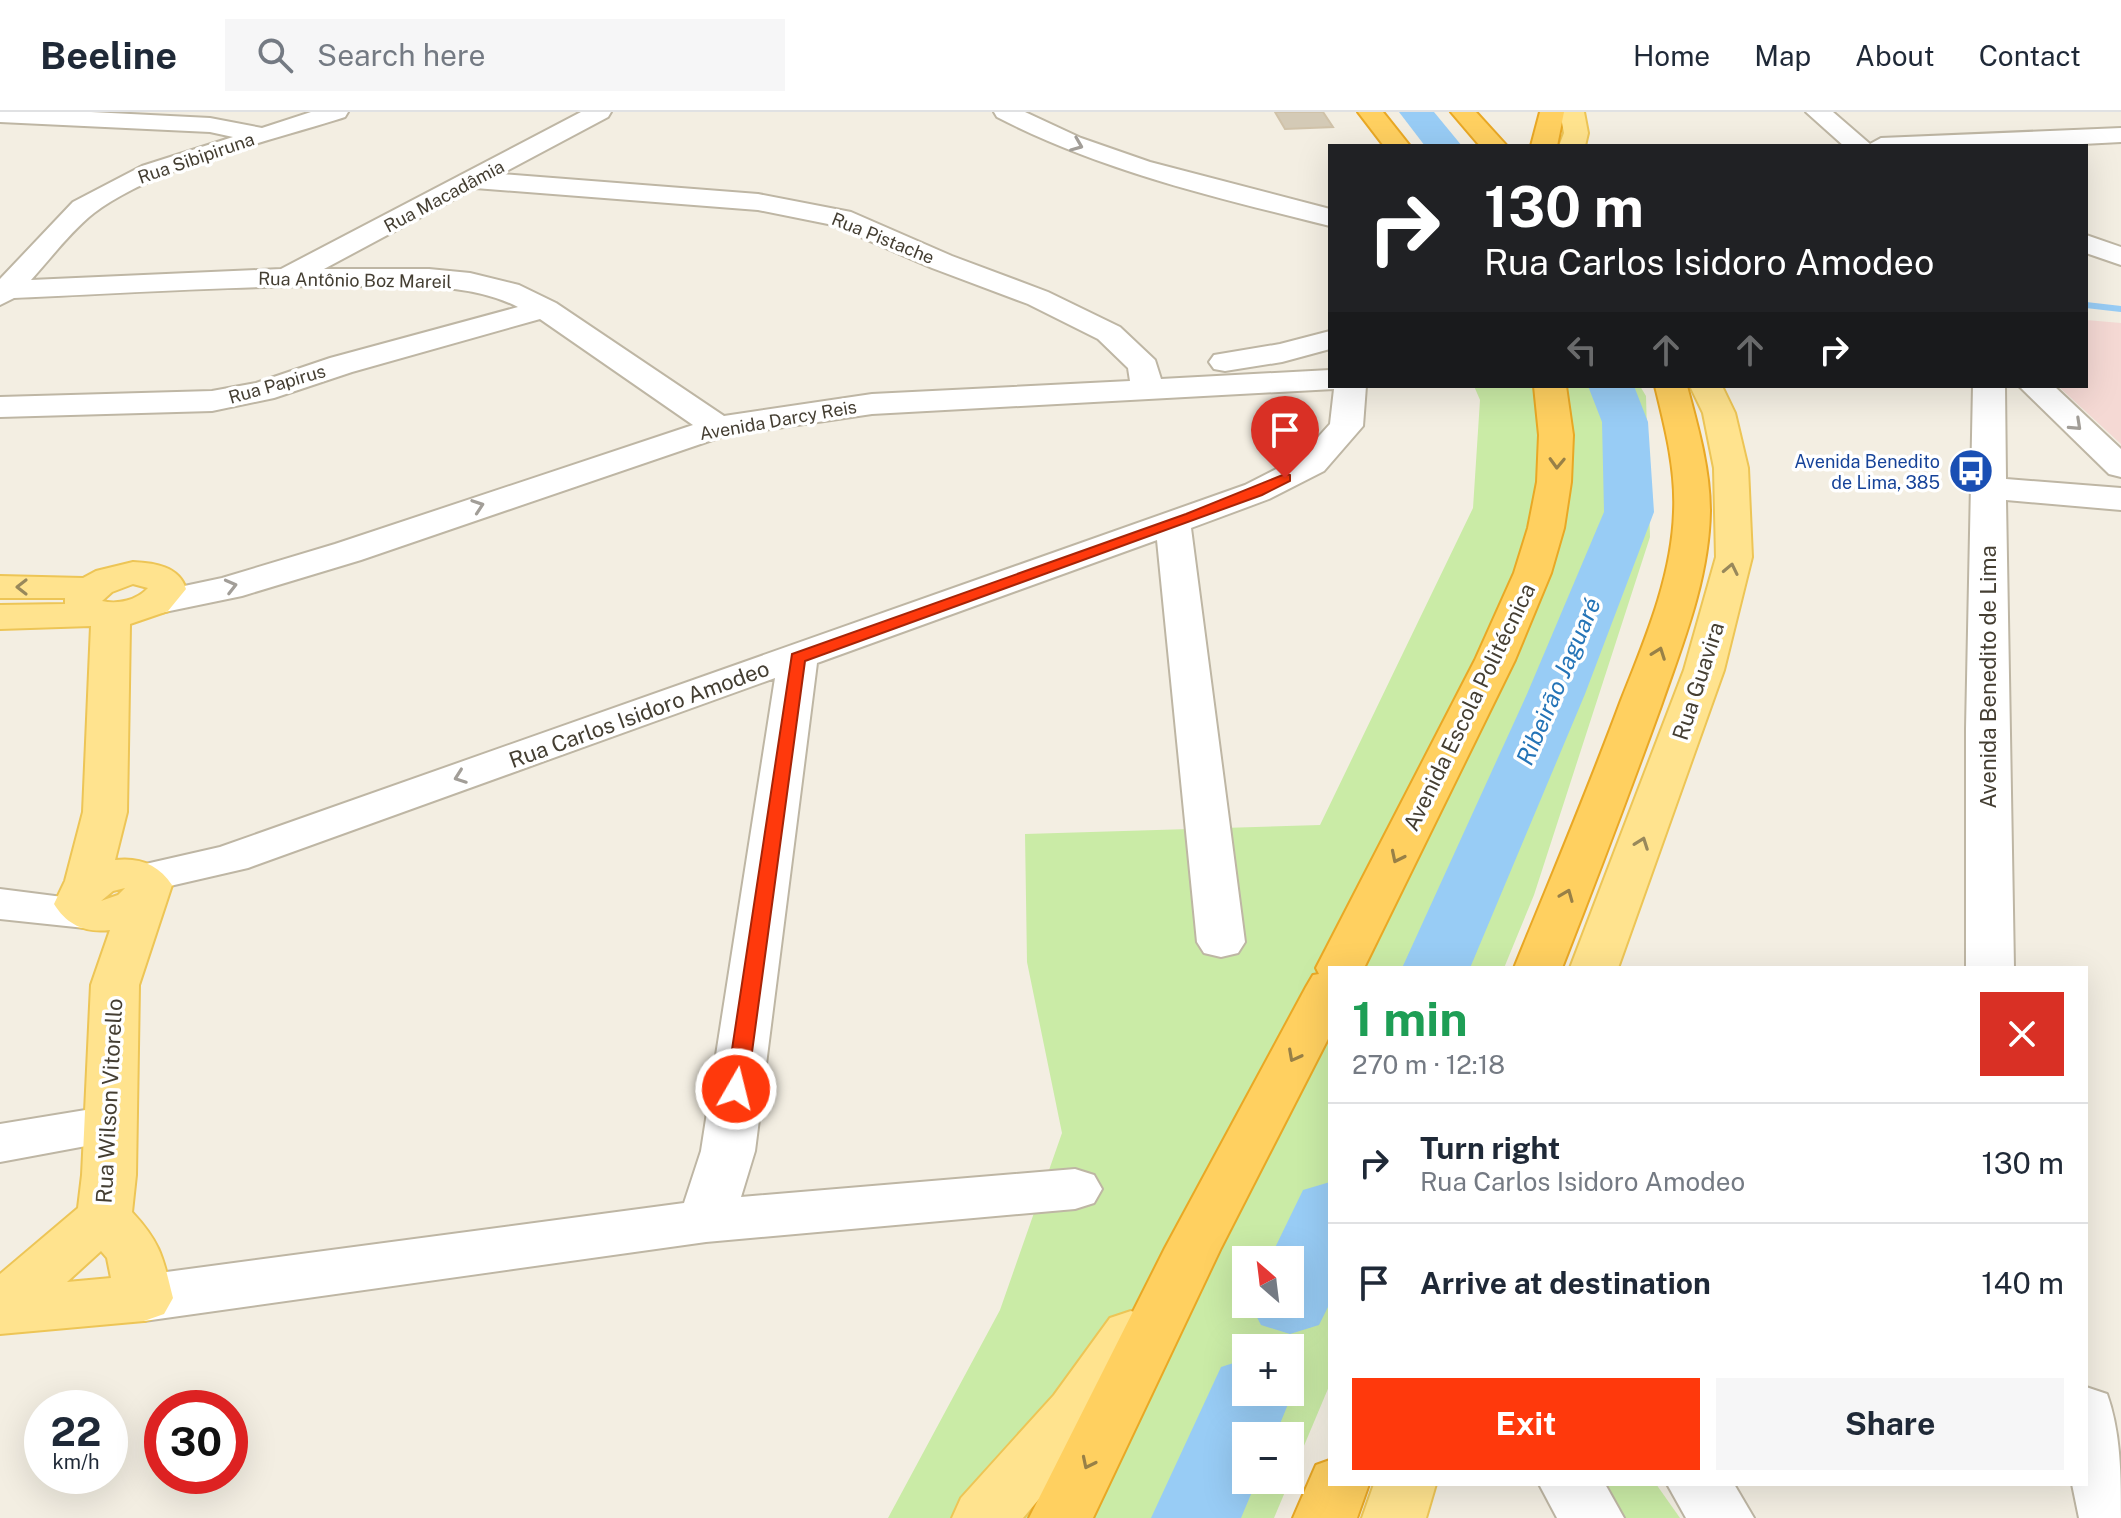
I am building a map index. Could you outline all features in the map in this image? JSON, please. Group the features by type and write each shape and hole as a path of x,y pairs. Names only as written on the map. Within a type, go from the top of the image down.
{"highway":[{"path":"1370,112 1395,144"},
{"path":"1463,112 1492,144"},
{"path":"1544,144 1552,112"},
{"name":"Avenida Escola Politécnica","path":"1341,966 1527,596 1548,522 1557,472 1557,423 1550,388"},
{"path":"1539,966 1659,655 1687,555 1692,513 1689,458 1672,388"},
{"path":"1061,1518 1193,1248 1328,991"},
{"path":"1325,1518 1337,1486"}],"main road":[{"path":"1572,112 1576,133 1573,144"},
{"name":"Rua Guavira","path":"1595,966 1704,670 1734,557 1731,468 1719,413 1707,388"},
{"path":"0,617 102,603 131,574 157,590"},
{"path":"0,587 76,587 102,603"},
{"path":"102,603 105,812 86,902 119,913 140,884 105,812"},
{"name":"Rua Wilson Vitorello","path":"0,1309 104,1217 109,1175 115,985 140,884"},
{"name":"Rua Wilson Vitorello","path":"86,902 115,985"},
{"name":"Rua Wilson Vitorello","path":"104,1217 133,1250 144,1298"},
{"path":"984,1518 1076,1413 1193,1248"},
{"path":"0,1309 144,1298"},
{"path":"1394,1518 1404,1486"}],"street":[{"name":"Rua Sibipiruna","path":"3,291 83,208 106,194 151,171 336,112"},
{"name":"Rua Macadâmia","path":"287,277 476,180 599,112"},
{"path":"1006,112 1096,152 1187,181 1272,200 1328,217"},
{"path":"1057,112 1159,153 1328,196"},
{"path":"1818,112 1857,144"},
{"path":"2,114 210,125 261,135"},
{"path":"1905,144 2015,135 2121,135"},
{"name":"Rua Pistache","path":"476,180 758,202 841,218 942,262 1038,298 1109,333 1132,352 1145,378"},
{"path":"2088,244 2121,257"},
{"name":"Rua Antônio Boz Mareil","path":"3,291 287,277 429,278 470,282 509,291 545,309 708,420"},
{"name":"Rua Papirus","path":"0,407 212,401 263,391 341,365 545,309"},
{"name":"Avenida Darcy Reis","path":"157,590 229,588 348,552 578,460 708,420 1145,378 1328,340"},
{"name":"Avenida Darcy Reis","path":"1145,378 1328,380"},
{"name":"Rua Carlos Isidoro Amodeo","path":"140,884 232,858 1257,492 1312,464 1346,426 1350,388"},
{"name":"Avenida Benedito de Lima","path":"1989,388 1987,729 1990,966"},
{"path":"2037,388 2121,467"},
{"path":"1989,488 2121,499"},
{"path":"1173,524 1221,942"},
{"path":"706,1221 728,1151 798,658"},
{"path":"0,893 86,902"},
{"path":"0,904 86,902"},
{"path":"0,1143 110,1125"},
{"path":"144,1298 706,1221 1075,1189"},
{"path":"2088,1420 2111,1518"},
{"path":"1571,1486 1592,1518"},
{"path":"1699,1486 1722,1518"}],"shaded area":[{"path":"2088,320 2121,323 2121,444 2060,388 2088,388"}],"green space":[{"path":"1475,388 1641,388 1646,396 1650,537 1534,895 1505,966 1328,966 1328,1389 1304,1446 1304,1422 1232,1422 1232,1494 1284,1494 1274,1518 888,1518 1000,1310 1062,1133 1027,962 1025,834 1320,825 1473,508 1480,400"},
{"path":"1596,1486 1657,1486 1680,1518 1618,1518"}],"building":[{"path":"1275,112 1323,112 1333,127 1285,129"}],"waterway":[{"name":"Ribeirão Jaguaré","path":"1416,112 1442,144"},
{"path":"2088,305 2121,309"},
{"name":"Ribeirão Jaguaré","path":"1437,966 1556,694 1629,512 1625,422 1612,388"},
{"name":"Ribeirão Jaguaré","path":"1304,1270 1328,1216"},
{"name":"Ribeirão Jaguaré","path":"1196,1518 1245,1406"}],"place":[{"name":"Avenida Benedito de Lima, 385","path":"1971,471"}],"route":[{"path":"736,1089 798,658 1191,517 1285,478"}]}
